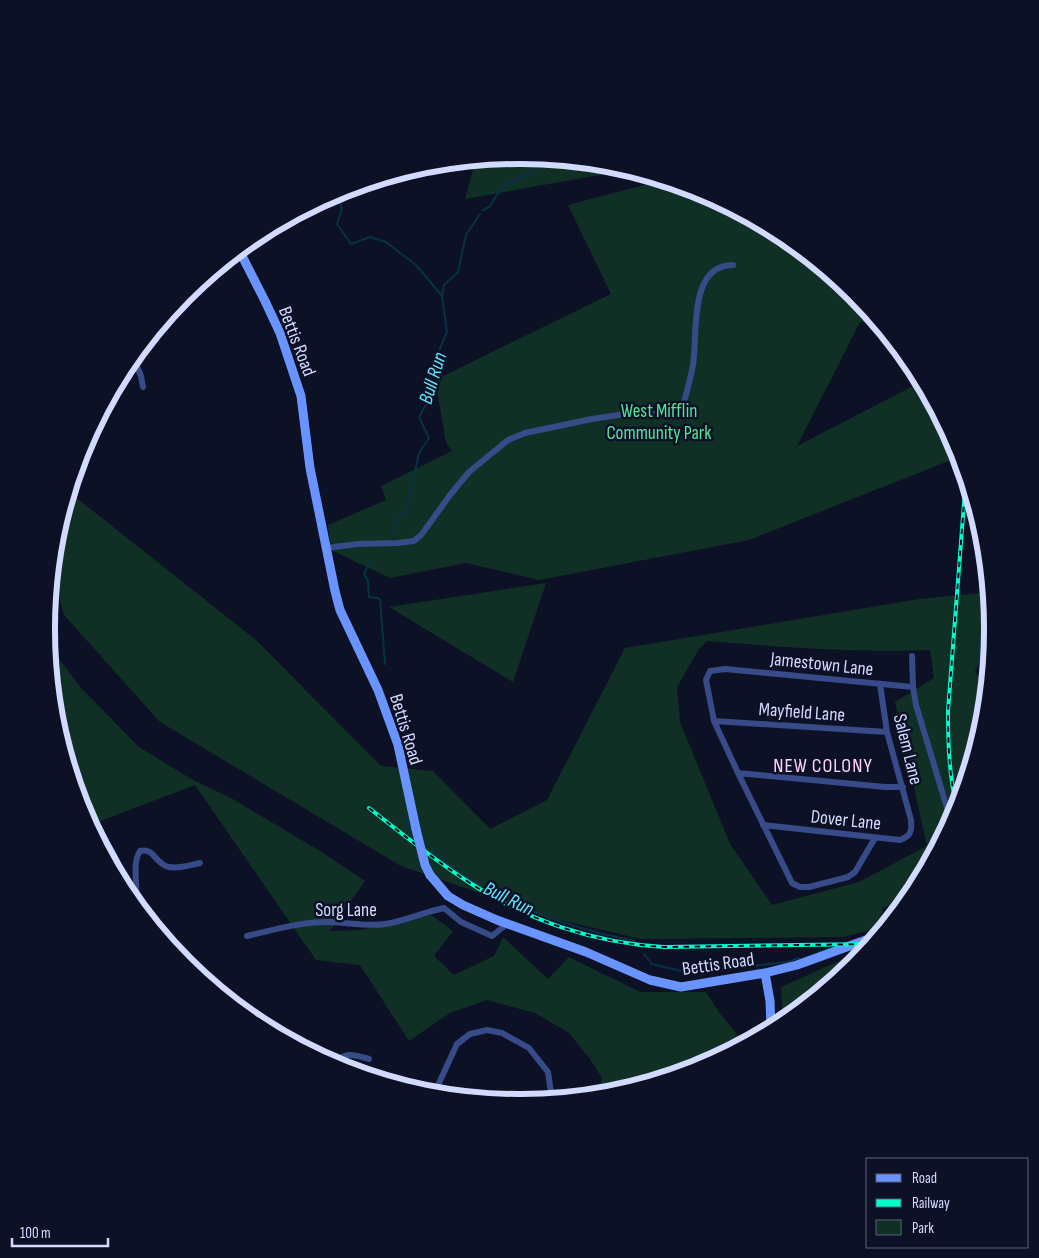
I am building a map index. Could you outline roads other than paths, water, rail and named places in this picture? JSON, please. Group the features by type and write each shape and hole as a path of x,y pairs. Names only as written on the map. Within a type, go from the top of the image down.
{"street":[{"name":"Bettis Road","path":"242,256 280,333 301,396 310,468 340,610 378,690 398,745 423,858 430,875 448,896 463,905 507,924 586,952 663,984 681,987 765,973 797,965 865,939"},
{"path":"326,548 414,541 422,534 469,472 508,440 525,433 625,414 680,414 693,365 699,295 703,284 710,274 723,265 733,265"},
{"path":"137,366 143,387"},
{"path":"912,656 913,687 916,705 947,810"},
{"name":"Jamestown Lane","path":"714,721 706,680 710,671 725,669 913,687"},
{"name":"Salem Lane","path":"880,684 887,732 903,787 910,820"},
{"path":"714,721 792,883 800,887 809,887 848,877 855,872 875,838"},
{"name":"Mayfield Lane","path":"714,721 887,732"},
{"path":"738,773 885,787 903,787"},
{"name":"Dover Lane","path":"763,825 900,840 908,837 912,830 910,820"},
{"path":"137,893 136,863 140,851 146,850 150,852 161,864 168,867 178,868 200,863"},
{"name":"Sorg Lane","path":"247,936 286,927 325,922 369,926 384,924 444,908 461,922 492,936 507,924"},
{"path":"765,973 770,1001 771,1020"},
{"path":"438,1086 458,1044 470,1034 487,1030 502,1033 529,1048 548,1072 551,1093"},
{"path":"340,1057 344,1054 369,1059"}],"waterway":[{"path":"483,210 489,207 502,187 539,169 542,165"},
{"name":"Bull Run","path":"340,201 342,209 337,224 351,244 370,237 386,242 416,265 442,296 447,332 429,375 432,394 419,417 429,438 419,453 407,510 399,517 393,534"},
{"path":"442,296 444,285 458,272 466,235 480,214"},
{"name":"Bull Run","path":"370,561 364,574 368,581 369,597 380,600 385,664"},
{"path":"982,672 979,654 980,639 984,633"},
{"path":"979,694 981,681"},
{"name":"Bull Run","path":"406,817 408,829 414,834"},
{"name":"Bull Run","path":"422,840 468,878 490,891 537,913 586,929 635,941 636,943"},
{"name":"Bull Run","path":"644,954 652,964 681,971 700,972 787,962 799,958"}],"railway":[{"path":"954,793 949,760 948,711 964,497"},
{"path":"369,808 417,846 489,895 536,918 586,935 638,945 664,947 860,944"}],"district":[{"name":"NEW COLONY","path":"823,765"}],"park label":[{"name":"West Mifflin Community Park","path":"659,421"}]}
